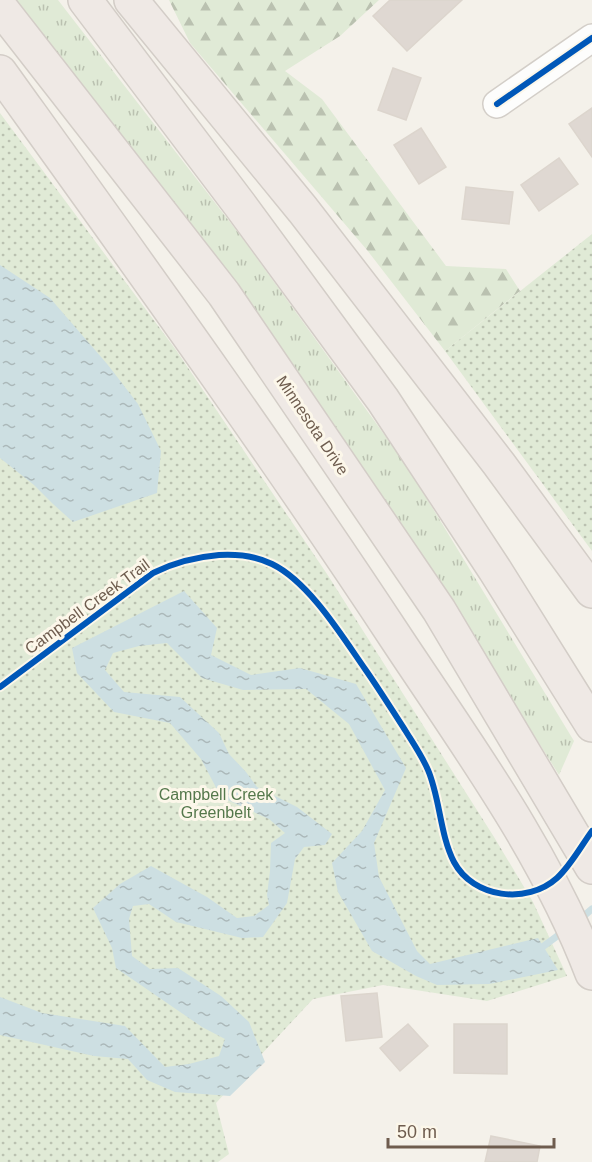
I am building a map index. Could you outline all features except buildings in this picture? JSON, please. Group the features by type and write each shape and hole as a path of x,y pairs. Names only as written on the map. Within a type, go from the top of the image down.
{"highway":[{"path":"85,0 240,205 383,400 495,570 592,725"},
{"path":"131,0 310,219 499,464 592,591"},
{"name":"Minnesota Drive","path":"0,7 224,294 439,610 592,867"},
{"path":"0,72 277,462 504,801 557,893 592,973"}],"street":[{"path":"497,104 592,38"}],"green space":[{"path":"12,0 58,0 240,235 407,466 574,741 559,775 404,528 256,311"},
{"path":"169,0 379,0 340,36 285,71 322,99 446,266 506,269 520,291 445,351 367,250 190,43"},
{"name":"Campbell Creek Greenbelt","path":"0,113 176,350 327,574 533,902 567,976 487,1001 383,985 313,999 216,1103 229,1154 218,1162 0,1162"},
{"path":"592,234 592,551 445,351"}],"water":[{"path":"0,265 50,298 108,365 138,404 161,451 157,493 73,522 34,485 0,458"},
{"path":"184,591 217,628 211,655 251,675 300,668 356,684 406,768 374,843 379,877 417,951 430,964 538,938 558,970 489,984 437,985 372,951 338,892 332,863 362,831 385,790 349,724 306,689 243,690 202,678 167,643 139,646 113,653 105,670 124,692 180,697 219,733 229,754 257,787 297,807 332,834 325,845 304,847 295,859 287,903 263,937 242,938 176,922 149,904 133,906 129,919 132,956 150,969 178,968 221,996 249,1022 265,1062 230,1096 175,1092 147,1080 128,1059 94,1056 0,1035 0,997 42,1013 125,1026 165,1067 189,1064 219,1056 225,1039 202,1027 116,968 112,948 93,908 120,884 151,866 207,897 237,918 254,916 269,905 267,895 271,843 285,833 269,819 221,797 201,759 170,723 114,712 77,673 72,648"}],"waterway":[{"path":"578,921 592,909"},
{"path":"537,951 564,931"}],"cycle path":[{"path":"497,104 592,38"},
{"name":"Campbell Creek Trail","path":"0,687 153,573 177,563 202,557 226,555 253,557 272,564 299,583 312,596 346,641 426,765 449,851 463,874 474,883 501,894 531,892 545,887 567,867 592,831"}]}
